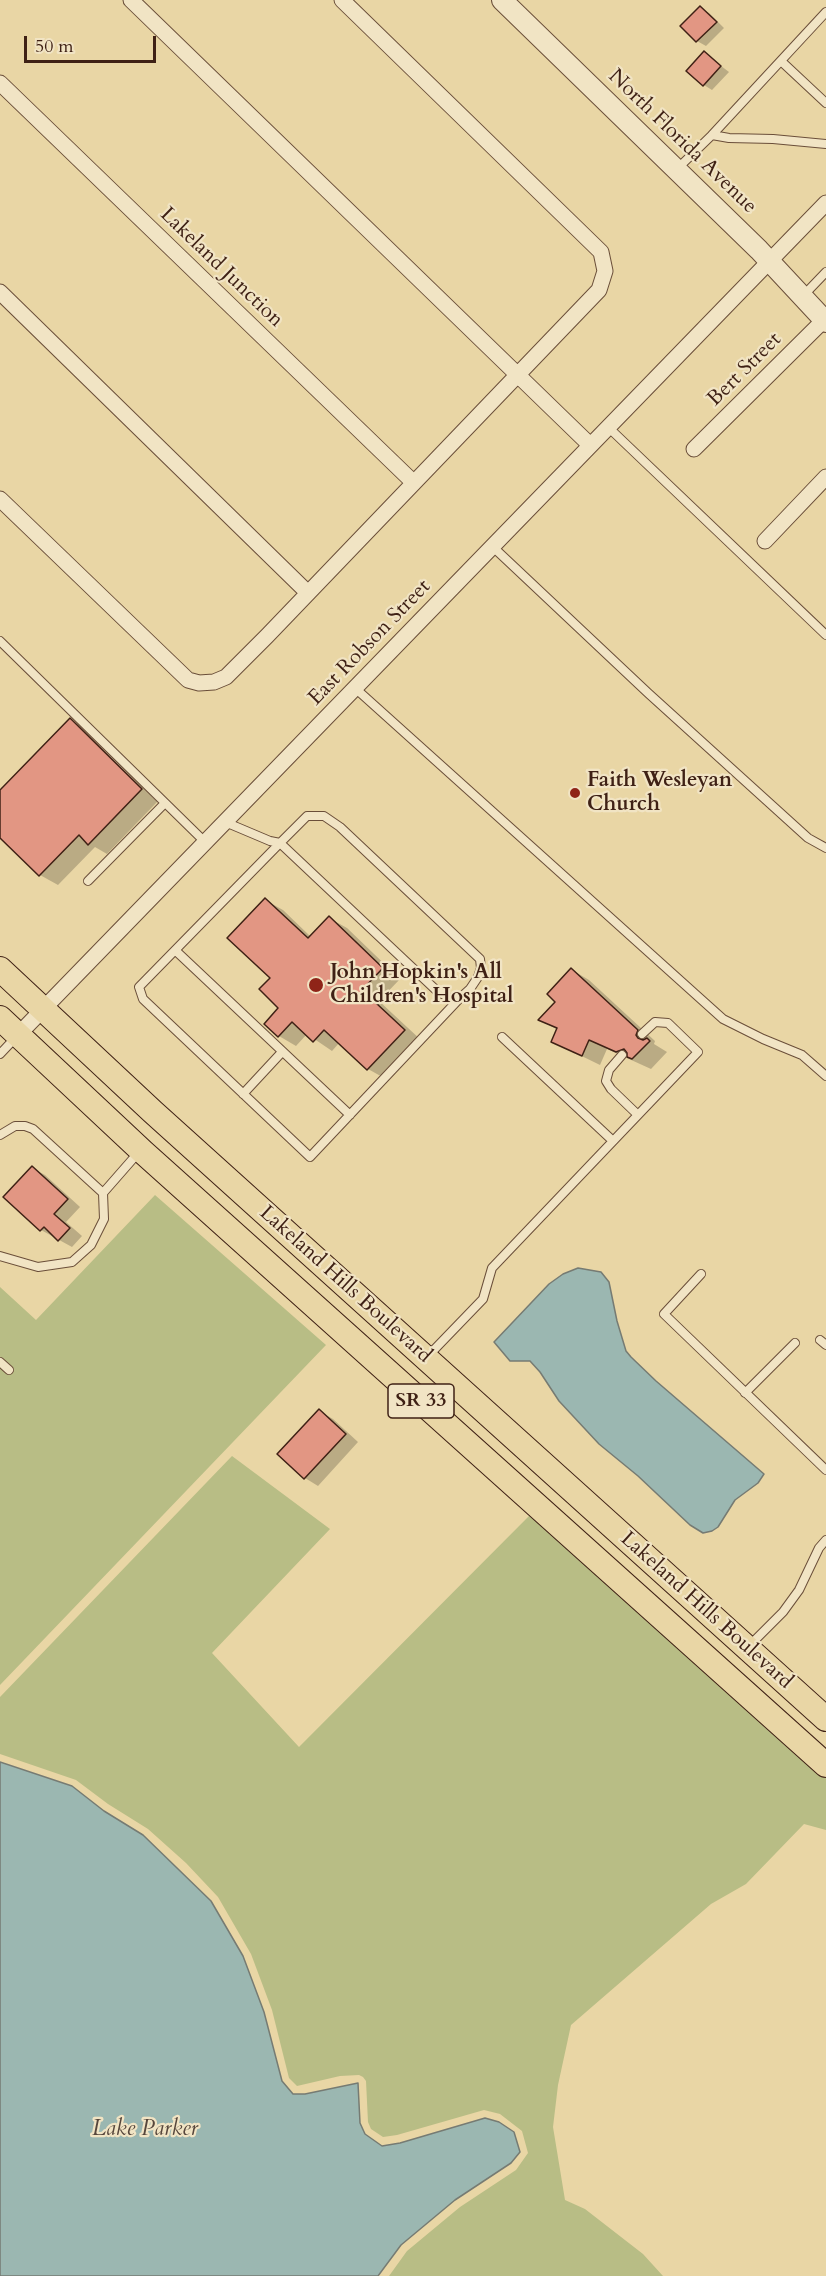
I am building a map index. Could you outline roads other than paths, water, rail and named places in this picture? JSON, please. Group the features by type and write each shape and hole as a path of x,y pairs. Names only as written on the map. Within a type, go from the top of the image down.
{"main road":[{"name":"Lakeland Hills Boulevard","path":"0,969 153,1112 826,1719"},
{"name":"Lakeland Hills Boulevard","path":"0,1018 141,1150 826,1765"},
{"path":"498,1471 548,1496 698,1632 723,1649 747,1648"}],"street":[{"path":"131,0 590,445"},
{"path":"0,499 188,680 199,683 214,682 226,677 600,290 605,271 601,252 342,0"},
{"name":"North Florida Avenue","path":"502,0 769,261 825,321"},
{"name":"Lakeland Junction","path":"0,83 413,482"},
{"name":"East Robson Street","path":"18,1035 826,203"},
{"path":"0,292 307,592"},
{"name":"Bert Street","path":"694,449 825,321"},
{"path":"765,541 826,477"}],"lane":[{"path":"676,170 712,135 826,12"},
{"path":"781,61 826,103"},
{"path":"712,135 826,144"},
{"path":"802,297 826,272"},
{"path":"608,427 826,635"},
{"path":"493,547 648,693 808,838 826,848"},
{"path":"0,641 205,842"},
{"path":"355,688 723,1019 802,1055 826,1076"},
{"path":"88,881 165,803"},
{"path":"307,816 324,816 340,827 480,958 481,968 470,989 310,1157 143,999 139,987 280,843 307,816"},
{"path":"225,822 280,843 436,990 451,999 460,998"},
{"path":"176,951 350,1115"},
{"path":"425,1358 483,1299 492,1268 698,1052 668,1023 655,1022 642,1034"},
{"name":"East Robson Street","path":"0,1054 18,1035"},
{"path":"502,1037 613,1141"},
{"path":"243,1094 282,1052"},
{"path":"622,1055 609,1070 606,1081 611,1089 638,1115"},
{"path":"0,1135 15,1126 33,1128 103,1193"},
{"path":"0,1256 38,1267 72,1262 91,1245 104,1219 103,1193 141,1150"},
{"path":"701,1274 664,1314 826,1470"},
{"path":"745,1393 795,1343"},
{"path":"0,1362 9,1370"},
{"path":"747,1648 783,1612 799,1590 819,1548 826,1540"}],"water":[{"path":"578,1268 601,1272 609,1282 617,1321 626,1351 631,1357 764,1474 758,1483 735,1500 718,1527 712,1531 703,1533 690,1525 638,1476 599,1444 559,1401 530,1361 510,1361 494,1342 549,1284 563,1274"},
{"name":"Lake Parker","path":"0,1762 72,1786 104,1811 143,1835 211,1901 243,1956 264,2012 282,2081 293,2094 305,2094 358,2083 360,2123 365,2134 382,2146 400,2143 485,2118 499,2122 514,2132 520,2152 511,2163 455,2200 401,2245 378,2276 0,2276"}],"place":[{"name":"Faith Wesleyan Church","path":"575,793"},
{"name":"John Hopkin's All Children's Hospital","path":"316,985"}]}
